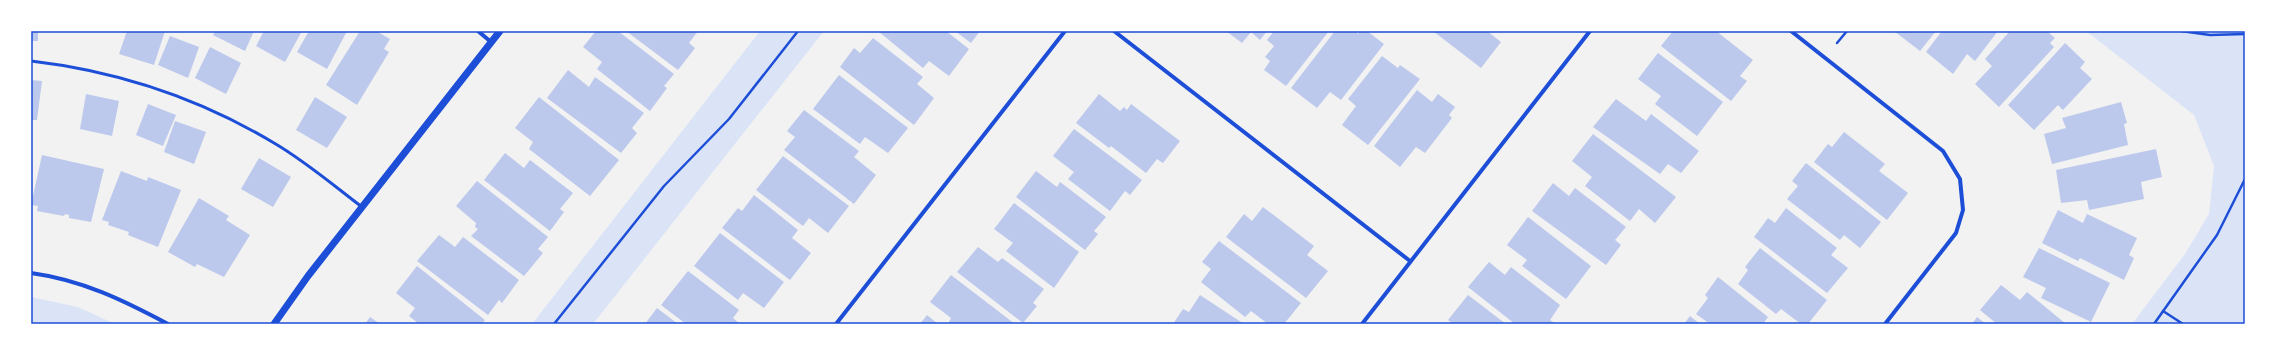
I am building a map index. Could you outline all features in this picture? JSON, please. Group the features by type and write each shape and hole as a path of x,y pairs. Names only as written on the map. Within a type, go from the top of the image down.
{"street":[{"path":"478,31 491,42"},
{"path":"274,324 308,276 500,31"},
{"path":"836,324 1065,31"},
{"path":"1114,31 1410,261"},
{"path":"1362,324 1590,31"},
{"path":"1791,31 1943,151 1960,179 1963,210 1956,233 1885,324"},
{"path":"31,273 59,277 90,286 168,324"}],"lane":[{"path":"31,61 69,65 117,75 170,93 221,114 275,143 362,207"}],"path":[{"path":"554,324 664,186 729,119 798,31"},
{"path":"2181,31 2210,35 2244,35"},
{"path":"2154,324 2217,235 2245,179"},
{"path":"2163,312 2183,324"}],"shaded area":[{"path":"760,31 824,31 593,324 532,324"},
{"path":"2086,31 2245,31 2245,324 2132,324 2185,254 2209,214 2214,166 2194,115"},
{"path":"31,297 78,307 115,324 31,324"}],"building":[{"path":"31,31 38,31 38,41 31,41"},
{"path":"127,31 165,31 154,65 119,54"},
{"path":"215,31 254,31 245,51 213,35"},
{"path":"264,31 302,31 285,62 256,46"},
{"path":"309,31 347,31 327,69 297,52"},
{"path":"360,31 376,31 390,39 384,49 389,52 357,105 326,85"},
{"path":"596,31 618,31 674,74 664,86 667,88 650,111 597,69 602,62 583,47"},
{"path":"626,31 698,31 689,43 695,48 678,70"},
{"path":"878,31 946,31 969,49 949,76 929,61 923,68"},
{"path":"955,31 980,31 971,43"},
{"path":"1226,31 1267,31 1260,40 1251,32 1242,43"},
{"path":"1274,31 1329,31 1286,86 1264,70 1270,61 1265,57 1274,46 1267,40"},
{"path":"1335,31 1355,31 1358,34 1360,31 1367,31 1384,44 1341,100 1330,92 1317,108 1291,88"},
{"path":"1433,31 1487,31 1501,42 1481,68"},
{"path":"1673,31 1716,31 1753,60 1740,76 1747,81 1731,101 1661,46"},
{"path":"1894,31 1936,31 1920,51"},
{"path":"1942,31 1998,31 1975,61 1967,54 1953,74 1926,52"},
{"path":"2010,31 2047,31 2055,38 2050,43 2054,47 1999,107 1975,84 1992,66 1985,59"},
{"path":"170,36 199,47 188,78 158,65"},
{"path":"873,38 923,77 917,84 934,98 914,125 840,67 854,48 860,53"},
{"path":"2065,43 2085,62 2080,68 2092,79 2063,110 2058,105 2034,130 2008,105"},
{"path":"210,47 241,63 226,94 195,78"},
{"path":"1658,53 1723,102 1697,136 1655,104 1661,96 1638,79"},
{"path":"1382,56 1398,68 1400,65 1420,79 1368,145 1342,125 1356,106 1348,99"},
{"path":"568,70 589,87 595,77 644,113 632,128 637,133 621,153 547,98"},
{"path":"839,75 908,128 888,153 865,137 860,144 813,109"},
{"path":"31,80 42,81 37,120 31,120"},
{"path":"1417,90 1432,102 1438,94 1455,107 1449,115 1452,118 1425,153 1416,147 1400,167 1374,146"},
{"path":"86,94 119,101 112,136 80,129"},
{"path":"1099,94 1120,111 1124,107 1127,110 1131,104 1180,141 1163,163 1157,159 1146,173 1111,146 1109,148 1076,123"},
{"path":"315,97 347,117 327,148 296,130"},
{"path":"539,97 619,160 590,196 529,149 533,142 515,128"},
{"path":"1616,99 1646,121 1651,114 1699,151 1681,173 1668,164 1660,174 1593,127"},
{"path":"2121,102 2127,123 2124,124 2128,145 2052,164 2044,134 2066,128 2062,118"},
{"path":"148,104 176,115 163,146 136,135"},
{"path":"804,110 859,151 854,157 876,175 854,204 784,150 795,137 787,131"},
{"path":"175,121 206,132 194,164 164,152"},
{"path":"1074,129 1142,180 1130,195 1125,191 1110,211 1068,179 1074,172 1053,156"},
{"path":"1844,132 1885,164 1879,171 1908,193 1887,220 1814,162 1828,144 1832,147"},
{"path":"1593,134 1676,197 1655,223 1639,209 1630,221 1585,186 1592,177 1572,161"},
{"path":"2156,149 2162,177 2141,182 2144,199 2089,210 2087,200 2061,203 2056,170"},
{"path":"505,153 524,168 530,160 573,193 560,209 564,212 550,231 484,180"},
{"path":"42,155 104,169 91,222 69,218 69,215 65,214 64,216 37,211 38,206 31,205"},
{"path":"783,156 849,206 828,233 809,218 803,226 756,190"},
{"path":"259,158 291,177 273,207 241,189"},
{"path":"1806,163 1881,222 1860,248 1844,235 1840,240 1787,199 1798,186 1792,181"},
{"path":"121,171 147,181 148,177 181,190 158,247 128,235 129,232 108,225 109,222 102,220"},
{"path":"1036,171 1057,187 1060,182 1106,217 1094,231 1098,234 1085,250 1016,197"},
{"path":"477,181 548,237 538,249 543,253 524,276 471,236 478,229 475,227 476,223 456,206"},
{"path":"1553,183 1569,196 1575,188 1626,227 1615,240 1621,245 1606,265 1532,211"},
{"path":"754,195 798,230 792,238 811,253 790,280 722,228 738,208 742,211"},
{"path":"199,198 229,216 226,220 250,235 224,277 197,264 195,267 168,252"},
{"path":"1014,203 1079,252 1054,288 1006,251 1013,243 994,229"},
{"path":"1263,207 1314,246 1307,255 1328,271 1306,298 1226,237 1244,214 1252,221"},
{"path":"1786,208 1837,248 1831,255 1848,268 1827,293 1754,237 1768,218 1775,223"},
{"path":"2058,210 2083,223 2087,214 2137,238 2129,255 2134,258 2124,280 2080,258 2078,261 2042,243"},
{"path":"1528,217 1591,266 1566,299 1522,266 1527,260 1507,245"},
{"path":"720,233 784,282 764,308 743,293 738,300 694,266"},
{"path":"439,235 455,247 463,237 519,280 502,303 499,300 488,315 417,261"},
{"path":"1219,241 1301,303 1284,324 1268,324 1251,311 1245,317 1201,282 1211,269 1202,262"},
{"path":"978,247 998,262 1002,258 1044,289 1033,303 1037,306 1023,323 957,272"},
{"path":"1760,248 1827,300 1808,324 1801,324 1781,309 1776,314 1738,284 1748,270 1745,267"},
{"path":"2039,248 2110,283 2091,322 2041,298 2046,288 2023,277"},
{"path":"1489,262 1505,275 1511,267 1560,305 1550,320 1556,324 1515,324 1468,287"},
{"path":"417,266 485,320 482,324 419,324 409,316 415,308 396,293"},
{"path":"688,271 739,310 733,318 740,324 686,324 661,305"},
{"path":"951,275 1015,324 948,324 951,318 930,302"},
{"path":"1718,277 1768,317 1763,324 1710,324 1696,314 1708,298 1705,295"},
{"path":"2001,285 2020,300 2027,292 2066,324 1997,324 1980,310"},
{"path":"1200,295 1244,324 1173,324 1183,309 1189,312"},
{"path":"1468,295 1506,324 1453,324 1448,320"},
{"path":"657,308 678,324 645,324"},
{"path":"927,315 938,324 920,324"},
{"path":"1690,316 1700,324 1684,324"},
{"path":"370,317 380,324 365,324"},
{"path":"1977,317 1986,324 1972,324"}]}
